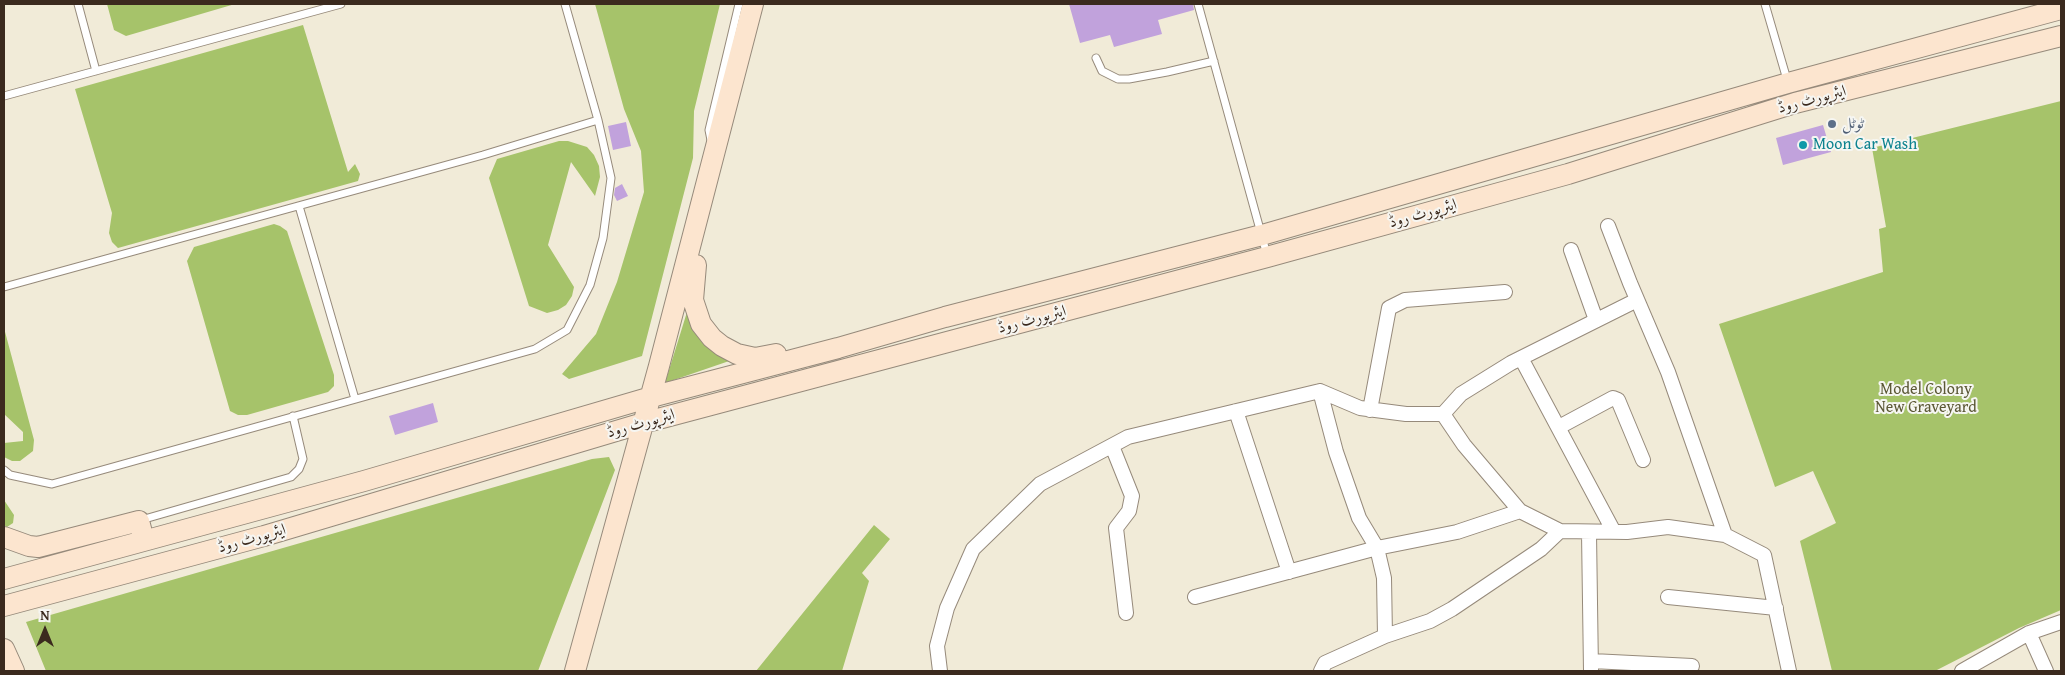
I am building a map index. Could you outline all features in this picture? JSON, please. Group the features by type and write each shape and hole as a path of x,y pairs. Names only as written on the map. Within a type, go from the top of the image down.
{"main road":[{"path":"575,671 650,397 753,4"},
{"name":"ایئرپورٹ روڈ","path":"4,579 364,481 650,397 838,348 945,317 1262,235 1788,84 2061,9"},
{"name":"ایئرپورٹ روڈ","path":"4,606 264,536 643,423 1267,258 1568,174 1795,104 2061,36"},
{"path":"703,198 692,300 701,324 712,338 737,354 755,358 770,356 801,347 838,348"},
{"path":"4,536 29,546 38,547 138,521 144,540"},
{"path":"4,649 14,671"}],"street":[{"path":"1608,226 1636,300 1668,372 1725,535"},
{"path":"1571,250 1596,320"},
{"path":"1370,410 1389,308 1405,300 1505,292"},
{"path":"940,671 937,646 947,608 973,549 1040,484 1128,438 1320,391 1360,408 1370,410 1406,414 1443,414 1461,394 1520,358 1636,300"},
{"path":"1520,358 1559,427 1614,532"},
{"path":"1320,391 1336,452 1359,518 1377,548 1384,578 1385,636"},
{"path":"1559,427 1613,398 1618,400 1643,460"},
{"path":"1236,411 1288,572"},
{"path":"1443,414 1464,446 1515,502 1520,511 1560,531 1589,533 1668,527 1725,535 1764,555 1789,671"},
{"path":"1112,446 1132,496 1129,511 1116,528 1126,613"},
{"path":"1195,597 1377,548 1457,532 1520,511"},
{"path":"1321,671 1325,663 1385,636 1430,621 1452,610 1541,549 1560,531"},
{"path":"1589,533 1591,666 1670,668 1692,666"},
{"path":"1668,597 1776,608"},
{"path":"1962,671 2029,634 2061,622"},
{"path":"2029,634 2046,671"}],"lane":[{"path":"78,4 96,71"},
{"path":"4,96 341,4"},
{"path":"4,470 10,475 52,484 534,349 567,330 590,285 604,238 610,178 598,120 565,4"},
{"path":"714,157 709,130 739,4"},
{"path":"1198,4 1267,258"},
{"path":"1765,4 1788,84"},
{"path":"1096,58 1102,71 1118,79 1129,79 1168,72 1214,61"},
{"path":"4,287 483,155 598,120"},
{"path":"299,206 355,399"},
{"path":"138,521 291,476 299,469 302,459 293,416"}],"green space":[{"path":"107,4 235,4 126,36 114,30"},
{"path":"595,4 720,4 694,111 693,158 642,356 569,379 562,374 596,334 617,282 644,192 641,151 624,109"},
{"path":"303,25 348,172 355,164 360,174 358,181 118,248 112,242 109,233 112,213 75,89"},
{"name":"Model Colony New Graveyard","path":"2061,101 2061,610 2019,628 1935,671 1832,671 1800,541 1836,523 1813,471 1775,487 1719,324 1883,272 1879,229 1886,227 1872,148"},
{"path":"559,141 568,141 587,147 594,155 599,166 600,177 595,196 571,162 548,245 574,287 572,296 566,305 558,310 547,313 529,306 489,178 497,159"},
{"path":"274,224 287,231 334,375 334,386 328,392 247,415 238,415 230,411 187,261 194,247"},
{"path":"687,312 735,359 665,383"},
{"path":"4,328 34,440 33,451 20,461 12,461 4,457 4,443 23,441 23,432 4,414"},
{"path":"609,457 615,470 538,671 46,671 26,622 592,459"},
{"path":"4,500 14,515 13,523 7,527 4,525"},
{"path":"874,525 890,539 862,573 869,581 842,671 756,671"}],"building":[{"path":"1069,4 1193,4 1194,10 1158,20 1162,34 1114,47 1110,35 1080,43"},
{"path":"626,122 631,146 613,150 608,126"},
{"name":"Moon Car Wash","path":"1823,125 1831,152 1783,165 1776,138"},
{"path":"622,184 628,196 617,201 614,195 615,188"},
{"path":"433,403 438,422 395,435 389,416"}],"place":[{"name":"ٹوٹل","path":"1832,124"},
{"name":"Moon Car Wash","path":"1803,145"}]}
